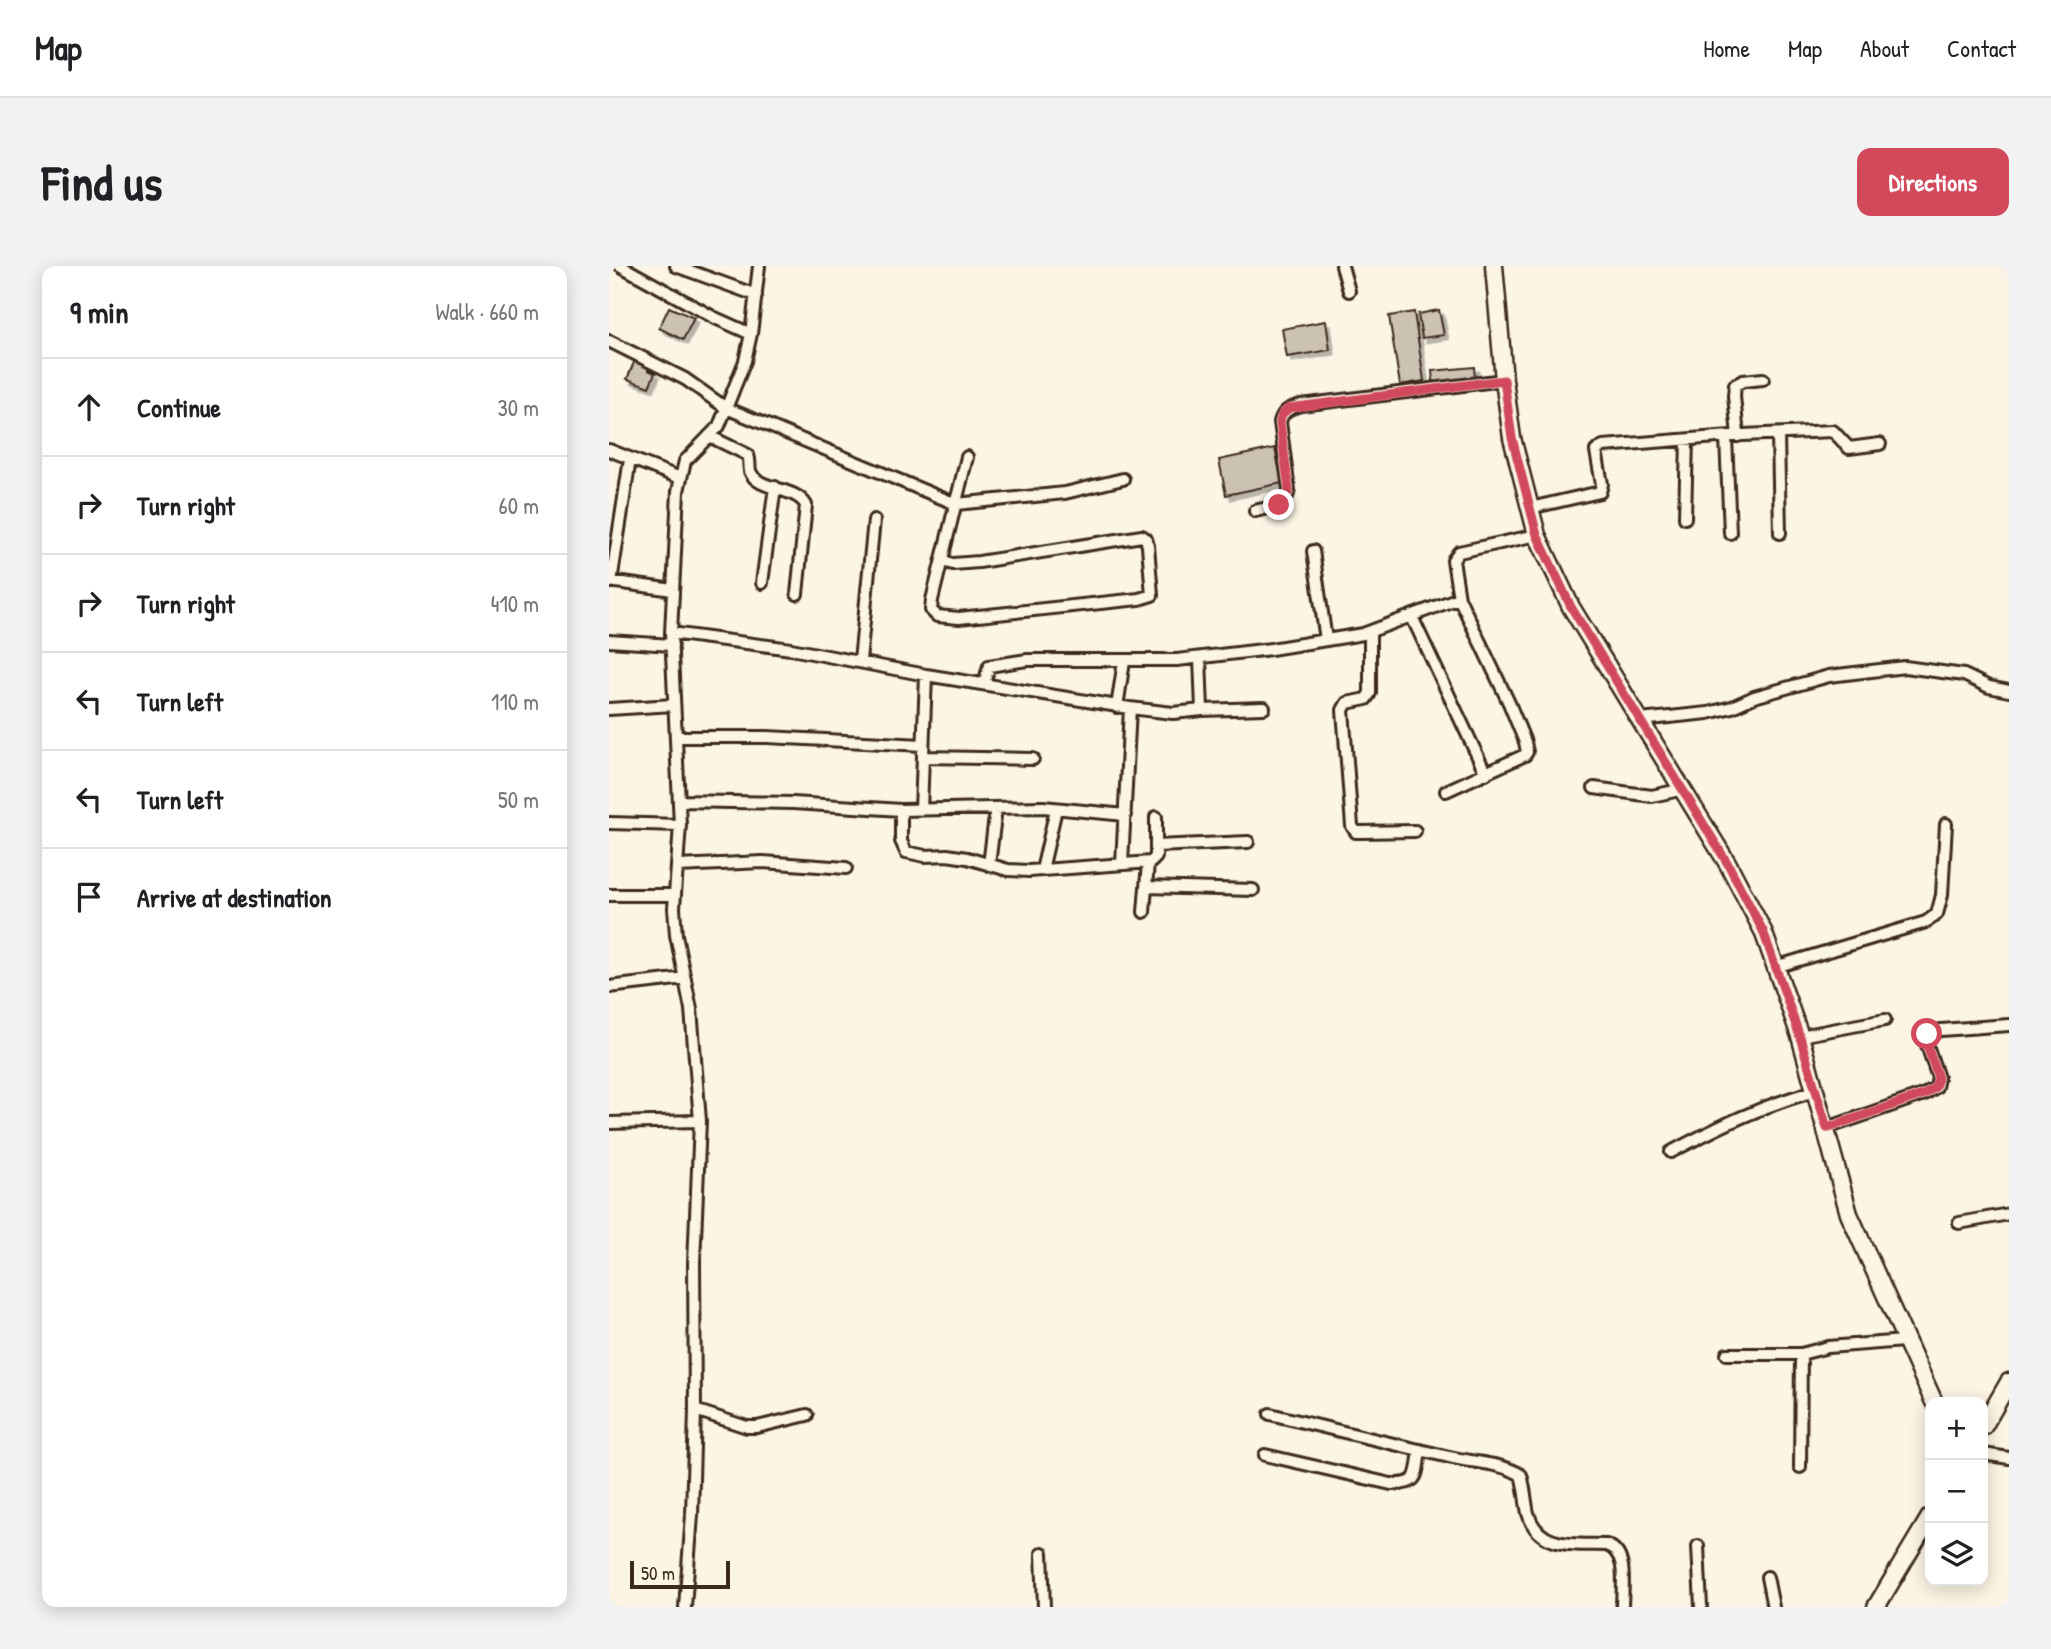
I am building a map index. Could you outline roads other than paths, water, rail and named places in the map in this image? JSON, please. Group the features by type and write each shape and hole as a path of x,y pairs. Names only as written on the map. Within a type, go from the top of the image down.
{"street":[{"path":"621,266 713,317 751,334"},
{"path":"676,266 756,295"},
{"path":"685,1607 692,1515 695,1410 694,1263 700,1121 691,1009 677,935 675,895 680,801 671,639 678,491 685,461 719,426 745,361 759,266"},
{"path":"1342,266 1349,291"},
{"path":"1494,266 1512,438 1537,535 1571,607 1684,789 1763,931 1800,1037 1849,1214 1932,1397"},
{"path":"609,341 685,379 726,408 956,504 1065,493 1123,479"},
{"path":"1730,533 1735,385 1743,381 1763,379"},
{"path":"1255,511 1279,505 1285,502 1288,496 1280,422 1282,414 1289,408 1504,380"},
{"path":"1530,508 1600,492 1602,484 1596,451 1603,446 1833,431 1849,448 1880,444"},
{"path":"1778,434 1780,533"},
{"path":"709,436 748,455 754,477 798,495 806,505 797,594"},
{"path":"1685,518 1687,440"},
{"path":"609,450 680,478"},
{"path":"942,561 953,564 979,562 1142,536 1148,546 1153,591 1149,597 1139,599 980,617 937,616 931,610 942,561 967,457"},
{"path":"630,459 610,582 673,590"},
{"path":"762,583 775,487"},
{"path":"860,661 874,520"},
{"path":"1446,791 1525,755 1527,747 1459,598 1453,560 1456,554 1537,535"},
{"path":"1313,551 1326,640"},
{"path":"983,684 986,669 992,664 1027,660 1123,661 1200,658 1370,632 1459,598"},
{"path":"1412,617 1486,774"},
{"path":"1370,632 1370,693 1363,701 1347,703 1343,710 1352,826 1356,832 1415,831"},
{"path":"609,640 671,639 791,649 926,675 1173,713 1264,708"},
{"path":"1200,658 1202,710"},
{"path":"1117,706 1123,661"},
{"path":"1640,720 1708,713 1829,676 1905,667 1964,675 1989,687 2009,691"},
{"path":"921,810 926,675"},
{"path":"609,709 674,705"},
{"path":"1122,864 1130,708"},
{"path":"677,737 767,737 923,745"},
{"path":"924,757 1033,759"},
{"path":"1594,788 1652,796 1684,789"},
{"path":"680,801 793,803 901,810 1056,808 1125,815"},
{"path":"989,865 996,808"},
{"path":"1042,870 1056,808"},
{"path":"901,810 901,841 906,852 925,856 967,858 1008,870 1148,863 1156,857 1156,817"},
{"path":"609,817 609,823 680,825"},
{"path":"1775,967 1926,922 1937,914 1942,895 1946,824"},
{"path":"1156,846 1248,842"},
{"path":"678,866 763,862 846,868"},
{"path":"1144,912 1148,863"},
{"path":"1146,887 1253,890"},
{"path":"609,895 675,895"},
{"path":"609,987 685,978"},
{"path":"1800,1037 1885,1020"},
{"path":"1827,1128 1925,1094 1935,1087 1938,1078 1925,1039 1927,1034 1941,1030 2009,1025"},
{"path":"1671,1152 1743,1115 1815,1091"},
{"path":"609,1123 700,1121"},
{"path":"1959,1223 2009,1214"},
{"path":"1727,1354 1801,1354 1828,1347 1904,1341"},
{"path":"1800,1466 1801,1354"},
{"path":"1988,1421 2003,1402 2009,1382"},
{"path":"695,1410 747,1427 807,1415"},
{"path":"1271,1414 1515,1471 1521,1475 1529,1515 1540,1535 1554,1544 1606,1545 1614,1547 1619,1553 1622,1607"},
{"path":"1265,1455 1391,1483 1408,1484 1416,1477 1420,1450"},
{"path":"1988,1455 2009,1458"},
{"path":"1876,1607 1926,1523"},
{"path":"1698,1546 1701,1607"},
{"path":"1042,1553 1044,1607"},
{"path":"1767,1577 1773,1607"}]}
